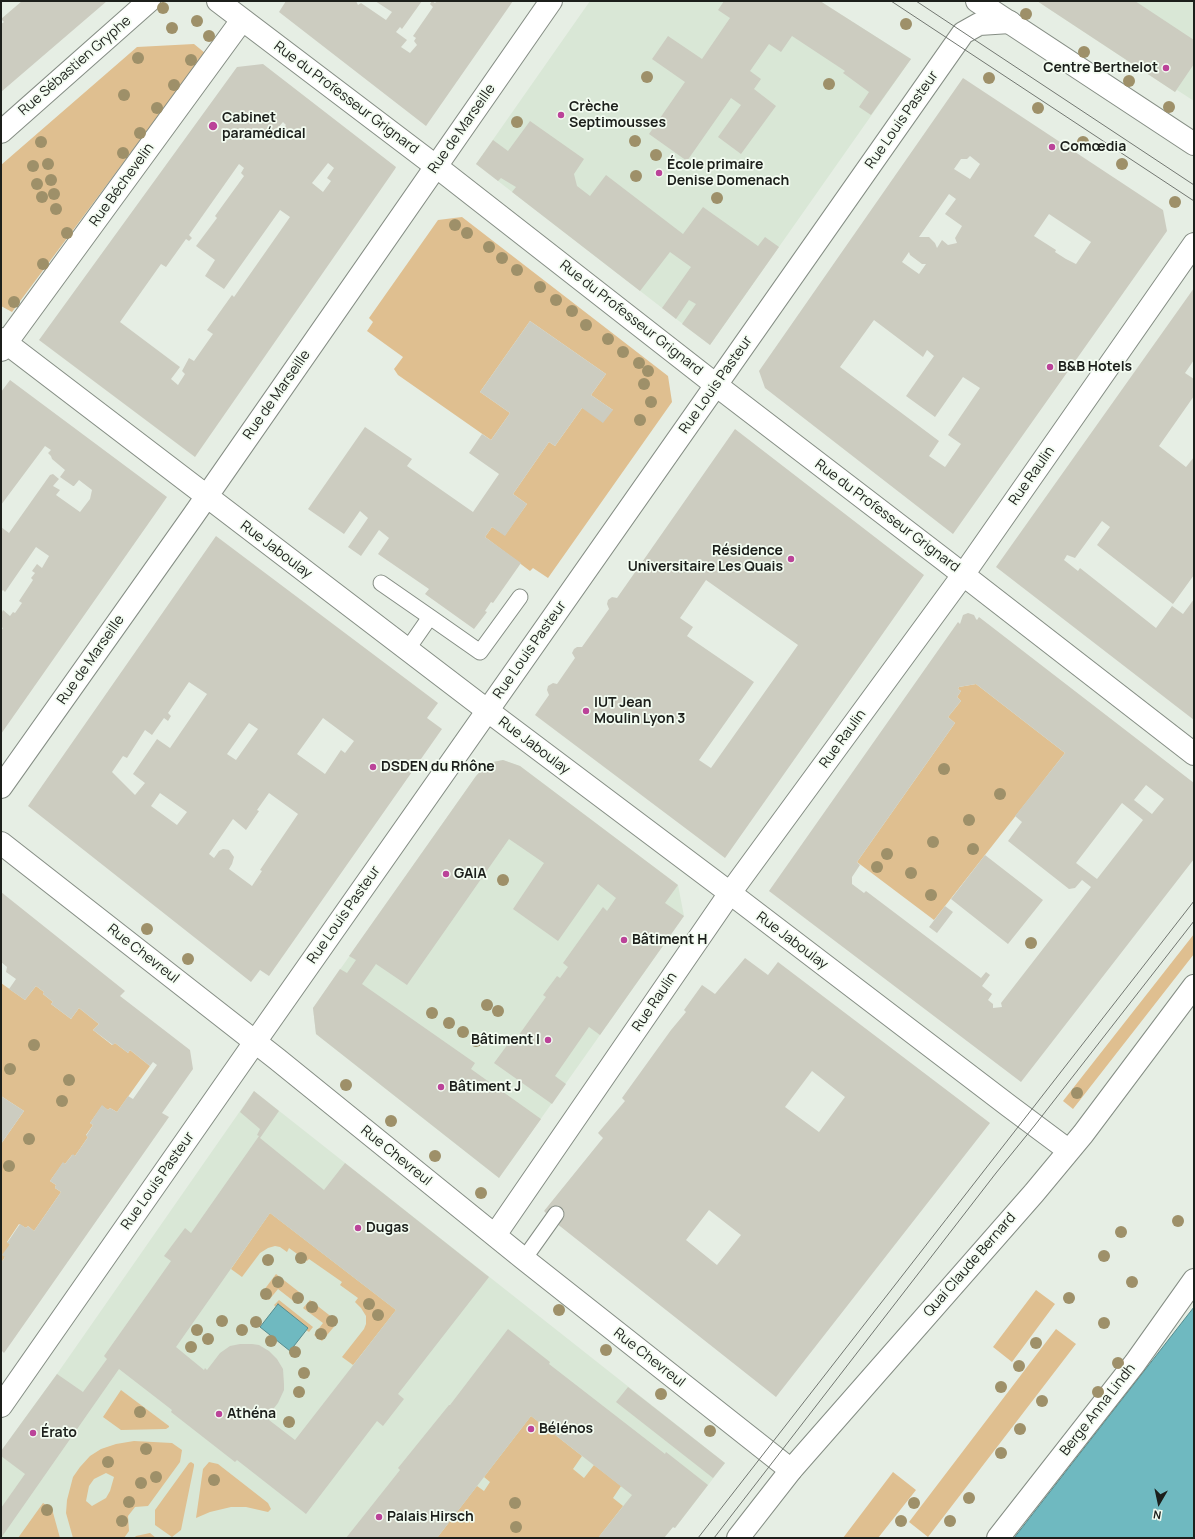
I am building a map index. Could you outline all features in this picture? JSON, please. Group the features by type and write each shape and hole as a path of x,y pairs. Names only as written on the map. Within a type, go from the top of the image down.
{"street":[{"name":"Rue Sébastien Gryphe","path":"1,132 149,1"},
{"name":"Rue du Professeur Grignard","path":"218,1 436,166 716,385 1194,754"},
{"name":"Rue de Marseille","path":"1,787 551,1"},
{"path":"978,1 1194,144"},
{"name":"Rue Béchevelin","path":"3,344 242,20"},
{"name":"Rue Louis Pasteur","path":"1,1406 963,33 979,24 1010,22"},
{"name":"Rue Raulin","path":"495,1235 730,893 963,575 1194,244"},
{"name":"Rue Jaboulay","path":"3,344 206,496 1068,1150"},
{"name":"Rue Chevreul","path":"1,842 255,1042 524,1259 791,1470"},
{"name":"Quai Claude Bernard","path":"738,1538 791,1470 1083,1134 1194,986"},
{"name":"Berge Anna Lindh","path":"998,1538 1135,1363 1194,1280"}],"lane":[{"path":"380,583 480,652 520,597"},
{"path":"407,650 430,617"},
{"path":"524,1259 556,1214"}],"shaded area":[{"name":"École primaire Denise Domenach","path":"590,1 820,1 911,59 710,345 476,164"},
{"name":"Centre Berthelot","path":"1037,1 1194,1 1194,101 1177,90 1175,92"},
{"path":"194,44 205,53 12,312 1,306 1,165 137,47"},
{"path":"462,217 668,376 672,402 548,578 533,568 530,571 485,537 492,527 505,535 527,504 513,494 549,442 555,446 582,408 613,410 591,395 606,374 530,321 480,392 510,413 491,440 398,375 394,369 403,357 367,331 373,322 369,318 438,220"},
{"path":"976,684 1065,753 934,920 857,862 955,723 948,717 961,701 957,697 961,691 958,689 959,687"},
{"path":"503,760 520,766 678,885 684,916 499,1178 316,1034 313,1008 476,776 488,763"},
{"path":"1194,934 1194,954 1073,1109 1063,1101"},
{"path":"1,983 25,1000 36,986 53,1002 51,1004 71,1019 79,1008 99,1024 93,1030 112,1045 115,1043 128,1053 130,1050 150,1066 117,1112 110,1108 108,1110 102,1106 90,1123 93,1125 86,1135 88,1137 75,1156 72,1155 65,1164 63,1163 50,1181 56,1185 55,1188 61,1192 34,1231 28,1226 26,1228 19,1224 7,1242 10,1244 1,1263 1,1144 24,1111 1,1096"},
{"path":"254,1091 725,1463 675,1528 673,1527 664,1538 1,1538 1,1451 57,1374"},
{"path":"270,1213 396,1310 353,1365 342,1357 364,1329 366,1324 366,1316 355,1302 358,1298 340,1285 342,1282 309,1259 307,1261 289,1248 287,1252 280,1247 275,1246 260,1253 242,1277 231,1269"},
{"path":"276,1274 303,1295 296,1303 278,1289 269,1300 261,1294"},
{"path":"1036,1290 1055,1304 1012,1362 993,1347"},
{"path":"279,1300 313,1327 309,1332 306,1330 308,1328 278,1305 276,1307 274,1305"},
{"path":"310,1300 338,1322 322,1341 314,1335 323,1323 303,1308"},
{"path":"1056,1329 1076,1344 928,1537 909,1522"},
{"path":"121,1390 169,1427 166,1429 121,1430 103,1417"},
{"path":"531,1416 582,1456 573,1469 584,1478 594,1465 621,1486 613,1498 623,1506 598,1538 437,1538 477,1486 484,1491 490,1482 484,1477"},
{"path":"134,1441 172,1443 182,1450 180,1462 148,1506 135,1507 128,1516 129,1531 124,1538 73,1538 66,1513 67,1500 73,1477 90,1456 101,1449 116,1444","holes":["106,1473 114,1477 110,1491 106,1498 92,1506 86,1501 89,1486 94,1479"]},
{"path":"191,1462 194,1466 181,1530 172,1537 155,1525 155,1510"},
{"path":"209,1462 218,1464 268,1503 271,1509 268,1512 246,1507 231,1507 210,1512 196,1518 203,1469"},
{"path":"893,1472 916,1490 878,1538 843,1538"},
{"path":"43,1503 52,1509 60,1538 18,1538"},
{"path":"150,1533 156,1538 134,1538 136,1536"}],"water":[{"path":"278,1304 308,1328 290,1351 260,1327"},
{"path":"1194,1307 1194,1538 1014,1538"}],"building":[{"path":"22,1 107,1 1,92 1,24 4,22 1,19"},
{"path":"286,1 356,1 358,5 361,3 386,20 392,12 375,1 422,1 402,29 400,27 396,32 407,40 401,47 410,53 417,45 414,41 416,38 413,36 433,7 430,4 432,1 435,3 437,1 513,1 426,126 279,12"},
{"path":"724,1 820,1 911,59 871,115 859,107 869,92 843,73 845,71 792,36 781,52 769,44 750,71 761,79 754,89 776,106 741,154 718,137 741,105 731,98 687,161 649,134 685,82 652,59 668,36 702,59 730,18 718,10"},
{"name":"Centre Berthelot","path":"1037,1 1135,1 1194,40 1194,64 1175,92"},
{"path":"263,64 396,167 195,457 39,340 237,67","holes":["283,122 286,125 280,132 277,129","328,163 334,168 327,178 331,181 323,192 312,183","239,164 244,168 241,173 244,176 215,216 217,218 196,246 215,260 205,276 224,289 280,210 290,217 234,297 232,295 207,330 213,334 194,361 189,358 182,371 185,374 178,385 171,379 180,367 120,322 161,264 166,267 186,239 189,241 192,238 189,235"]},
{"path":"963,78 1163,210 1167,231 953,534 765,388 759,371","holes":["970,156 980,164 970,179 954,169 961,159 967,159","949,194 956,199 945,214 962,226 955,238 957,243 948,245 942,240 937,248 935,243 929,237 919,237","1049,214 1091,242 1076,264 1055,252 1056,250 1034,236","909,252 910,255 922,264 926,264 919,274 902,262","874,320 923,357 927,350 934,356 906,396 935,417 963,377 980,388 948,435 961,444 945,467 929,456 939,441 840,367"]},
{"path":"530,121 584,159 574,174 577,186 590,196 606,175 683,234 703,207 758,246 765,237 779,247 710,345 682,324 696,304 689,300 676,319 662,308 691,267 670,252 640,291 512,192 516,187 501,178 498,181 476,164 493,140 508,151"},
{"path":"1194,288 1194,360 1185,373 1194,379 1194,396 1159,446 1186,467 1194,457 1194,575 1173,604 1097,545 1110,527 1102,521 1075,558 1067,555 1064,560 1078,571 1080,568 1156,628 1172,606 1183,614 1194,599 1194,720 996,567"},
{"path":"530,321 606,374 591,395 613,410 603,423 582,408 555,446 549,442 513,494 527,504 505,536 492,527 485,537 521,563 493,603 491,602 485,611 487,612 474,629 425,594 429,589 378,554 389,538 379,530 361,556 348,547 368,518 360,511 344,534 308,509 365,427 412,459 407,466 473,512 499,474 469,453 482,434 491,440 510,413 480,392"},
{"path":"10,380 167,497 1,734 1,631 3,628 1,627 1,614 3,610 10,616 13,612 15,613 22,603 19,601 33,580 31,578 35,573 32,571 37,564 42,568 49,556 36,547 5,592 3,590 1,592 1,527 9,533 50,475 53,474 59,479 53,486 60,490 56,495 80,512 90,499 92,490 79,480 73,486 60,477 65,470 52,459 48,453 51,450 45,446 1,505 1,392"},
{"path":"735,429 924,575 725,858 535,715 549,695 547,690 548,686 553,683 557,684 575,658 572,653 574,649 577,647 582,647 609,609 607,604 608,600 612,597 617,598","holes":["706,580 798,645 711,768 699,760 754,682 687,636 693,627 680,618"]},
{"path":"216,536 438,703 427,718 442,729 269,976 260,970 251,982 28,806","holes":["189,682 207,694 170,748 157,739 133,774 145,783 135,795 112,772 123,756 127,758 145,730 152,735 164,718 168,721 171,716 168,713","323,718 354,741 345,753 341,750 325,774 297,754","249,723 258,729 236,760 227,754","160,793 187,812 177,825 151,806","269,793 298,814 260,870 262,871 252,886 229,869 234,857 229,850 223,849 219,851 214,858 209,854 233,819 246,830 259,811 257,810"]},
{"path":"968,613 974,615 977,620 979,617 1194,783 1194,859 1021,1082 769,891 958,622 960,624 963,615","holes":["976,684 1065,753 1015,816 1022,822 1008,841 1069,889 1075,888 1082,880 1091,887 1001,1003 1002,1007 993,1008 993,1004 988,1000 992,994 982,986 990,975 986,972 981,978 866,891 864,893 852,884 852,877 860,865 857,862 955,723 948,717 961,701 957,697 961,691 958,689 959,687","1146,785 1164,799 1152,814 1134,800","1122,803 1143,820 1097,879 1076,863"]},
{"path":"503,760 520,766 678,885 665,903 684,916 600,1035 589,1027 555,1076 566,1084 552,1104 494,1063 508,1044 511,1046 546,997 543,995 557,976 560,978 568,967 563,963 603,907 607,911 616,898 598,884 558,941 513,909 544,863 509,839 407,985 376,964 362,984 475,1063 471,1069 541,1119 499,1178 316,1034 313,1008 340,969 347,973 356,960 349,956 476,776 488,763"},
{"path":"985,855 1043,900 1008,944 951,899"},
{"path":"1,892 125,991 120,996 190,1050 193,1069 162,1113 169,1117 4,1353 1,1350 1,1263 5,1257 2,1255 10,1244 7,1243 20,1224 26,1228 28,1226 34,1231 61,1192 55,1188 56,1185 50,1181 63,1162 65,1164 73,1154 75,1156 88,1137 86,1136 93,1125 90,1123 102,1105 108,1110 110,1108 117,1112 128,1096 133,1099 157,1065 153,1062 150,1066 130,1050 128,1053 115,1043 113,1045 93,1030 99,1024 79,1008 71,1019 51,1004 53,1002 36,986 25,1000 9,989 16,979 6,972 7,967 1,962"},
{"path":"945,906 953,912 937,933 929,927"},
{"path":"745,958 768,975 778,962 990,1123 776,1397 556,1223 544,1211 603,1138 598,1133 625,1101 622,1098 671,1030 686,1012 684,1010 702,985 715,994","holes":["812,1071 845,1097 819,1132 785,1107","709,1210 741,1235 717,1265 686,1240"]},
{"path":"254,1091 279,1111 260,1138 324,1190 345,1163 489,1277 398,1394 404,1399 383,1426 377,1421 306,1514 237,1460 235,1462 119,1369 1,1538 1,1508 25,1474 1,1456 1,1451 57,1374 83,1392 107,1359 104,1356 171,1261 164,1256 185,1228 191,1233 259,1136 257,1135 260,1129 240,1112","holes":["270,1213 396,1310 295,1440 267,1417 278,1403 284,1390 283,1369 277,1359 269,1351 259,1345 252,1344 230,1346 220,1353 207,1370 205,1368 204,1370 176,1347"]},
{"path":"1,1096 24,1111 1,1144"},
{"name":"Bélénos","path":"508,1329 550,1362 549,1364 665,1454 666,1452 708,1485 675,1528 673,1527 664,1538 598,1538 632,1495 531,1416 437,1538 346,1538 400,1470 398,1468 450,1405"},
{"path":"628,1387 725,1463 713,1478 616,1402"}],"tram line":[{"path":"891,1 1194,201"},
{"path":"916,1 1194,185"},
{"path":"698,1538 1194,901"},
{"path":"714,1538 996,1173 1194,921"}],"place":[{"name":"Centre Berthelot","path":"1166,68"},
{"name":"Crèche Septimousses","path":"561,115"},
{"name":"Cabinet paramédical","path":"213,126"},
{"name":"Comœdia","path":"1052,147"},
{"name":"École primaire Denise Domenach","path":"659,173"},
{"name":"B&B Hotels","path":"1050,367"},
{"name":"Résidence Universitaire Les Quais","path":"791,559"},
{"name":"IUT Jean Moulin Lyon 3","path":"586,711"},
{"name":"DSDEN du Rhône","path":"373,767"},
{"name":"GAIA","path":"446,874"},
{"name":"Bâtiment H","path":"624,940"},
{"name":"Bâtiment I","path":"548,1040"},
{"name":"Bâtiment J","path":"441,1087"},
{"name":"Dugas","path":"358,1228"},
{"name":"Athéna","path":"219,1414"},
{"name":"Bélénos","path":"531,1429"},
{"name":"Érato","path":"33,1433"},
{"name":"Palais Hirsch","path":"379,1517"}]}
